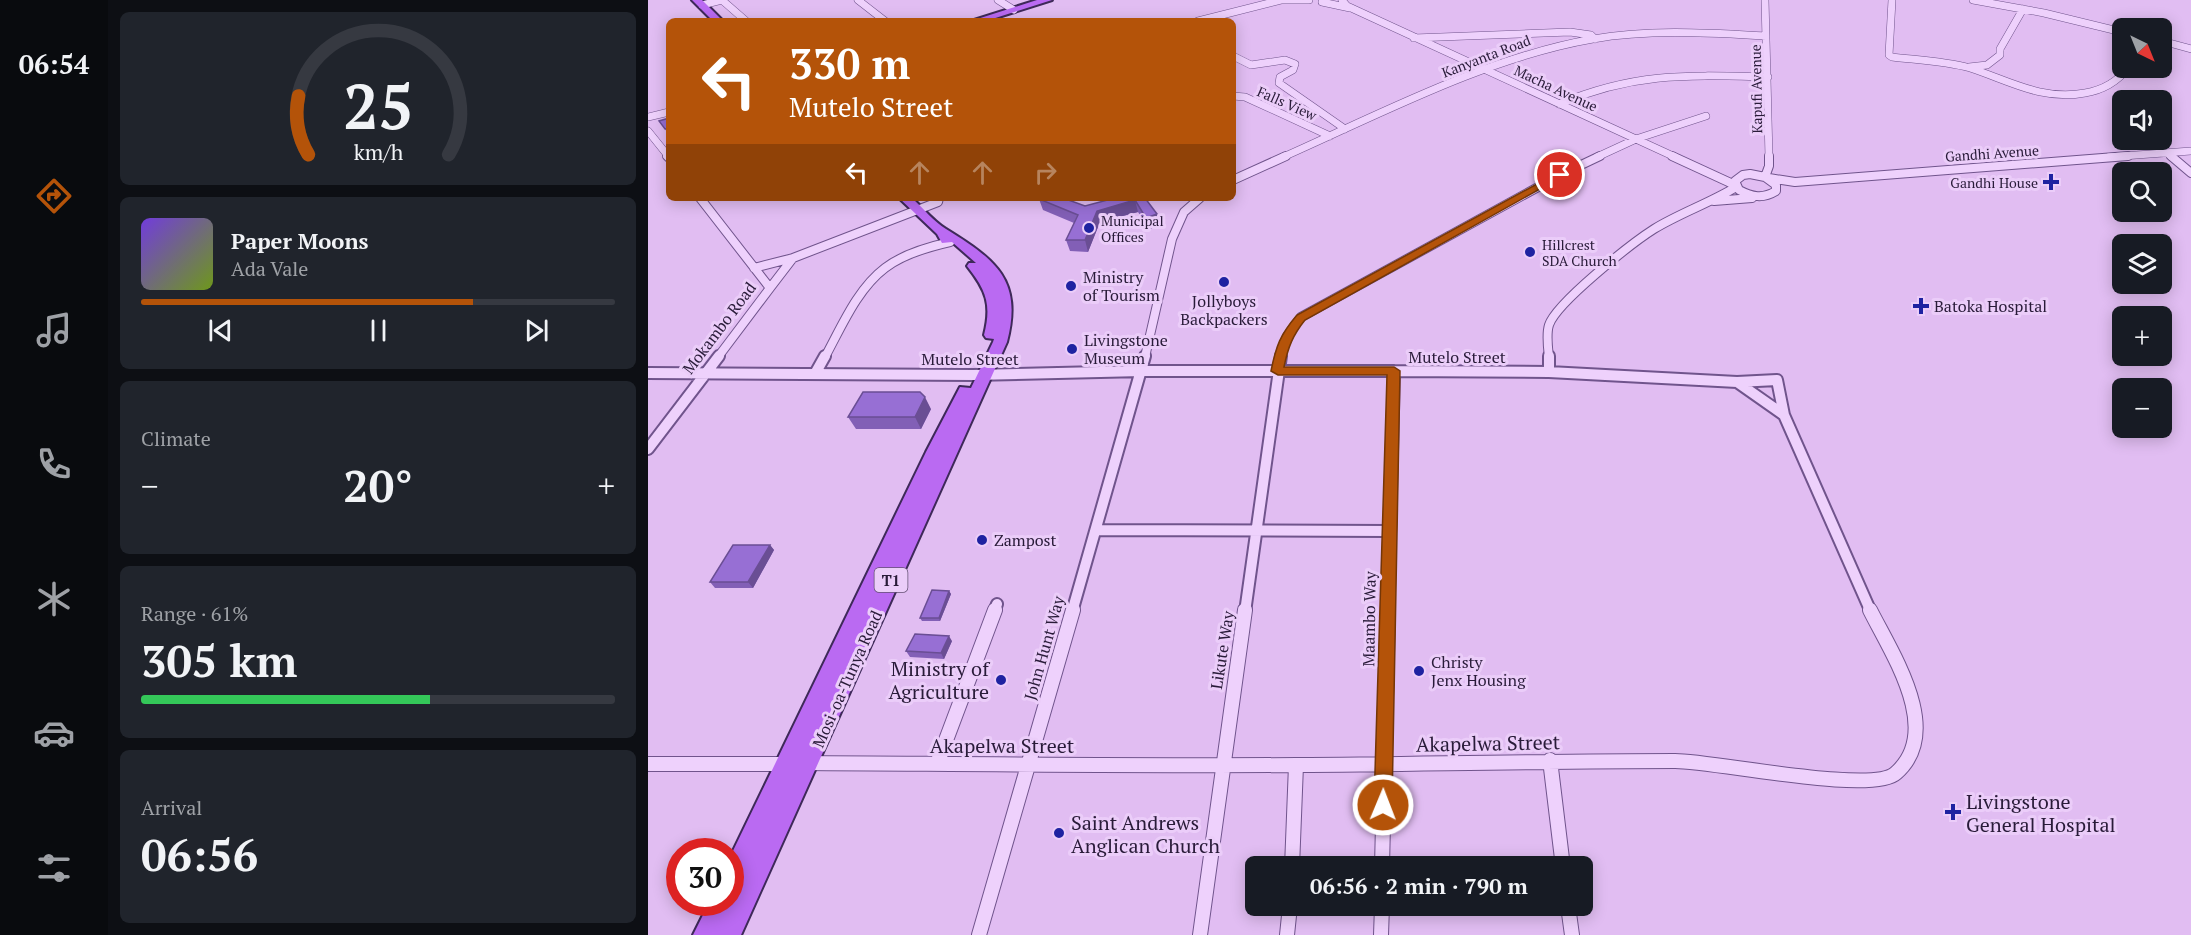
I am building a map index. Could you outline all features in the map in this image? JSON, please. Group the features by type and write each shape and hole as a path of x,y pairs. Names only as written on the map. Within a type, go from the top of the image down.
{"highway":[{"path":"986,18 1047,0"},
{"path":"700,2 715,18"},
{"name":"Mosi-oa-Tunya Road","path":"744,854 895,530 979,375 1000,342 1006,321 1006,296 999,278 946,239 909,201"},
{"name":"Mosi-oa-Tunya Road","path":"729,935 809,763 979,375"},
{"path":"705,935 714,916"}],"street":[{"path":"700,2 722,0 743,18"},
{"path":"858,0 881,18"},
{"path":"998,0 1014,10"},
{"path":"1210,18 1281,0 1322,2 1334,0"},
{"name":"Macha Avenue","path":"1342,0 1356,10 1414,38 1714,174 1743,193 1763,197"},
{"name":"Kapufi Avenue","path":"1765,0 1769,166 1767,178"},
{"path":"1892,0 1890,56 1966,68 2017,88 2054,98 2072,97 2103,89 2120,78"},
{"path":"1973,0 2112,30"},
{"name":"Macha Avenue","path":"1322,2 1356,10"},
{"path":"1966,68 1987,65 2000,55 2000,49 2023,9"},
{"path":"1414,38 1570,32 1591,35 1595,39"},
{"name":"Kanyanta Road","path":"1236,179 1345,129 1535,51 1595,39 1682,32 1766,36"},
{"path":"2172,44 2191,49"},
{"name":"Falls View","path":"1236,57 1251,64 1285,60 1295,64 1293,70 1280,77 1280,83 1345,129"},
{"path":"1559,104 1601,86 1634,78 1675,74 1768,78"},
{"name":"Falls View","path":"1236,96 1245,98 1330,136"},
{"path":"648,117 666,113"},
{"name":"Likute Way","path":"1200,935 1221,764 1257,531 1278,371 1287,334 1301,317 1560,175 1636,139 1707,116"},
{"path":"648,131 666,154"},
{"name":"Gandhi Avenue","path":"1767,178 1795,182 2191,151"},
{"path":"2167,153 2191,173"},
{"name":"Macha Avenue","path":"1714,174 1767,178"},
{"path":"1549,372 1548,326 1557,310 1604,268 1654,230 1713,201 1735,186 1735,181 1743,175"},
{"path":"1767,178 1778,188"},
{"name":"Gandhi Avenue","path":"1763,197 1795,182"},
{"path":"1713,201 1763,197"},
{"name":"Mokambo Road","path":"648,448 770,288 702,201"},
{"path":"754,268 793,258 938,201"},
{"path":"1142,371 1172,239 1184,212 1197,201"},
{"path":"816,372 870,283 884,269 946,239"},
{"path":"770,288 793,258"},
{"name":"Mutelo Street","path":"648,373 816,372 979,375 1142,371 1394,371 1549,372 1737,382 1776,380"},
{"name":"John Hunt Way","path":"979,935 1142,371"},
{"name":"Maambo Way","path":"1382,856 1388,531 1394,371"},
{"name":"Akapelwa Street","path":"648,764 1296,765 1550,760 1680,761 1774,773 1862,780 1881,780 1894,776 1912,755 1916,714 1908,688 1848,564 1784,415 1776,380"},
{"path":"1737,382 1784,415"},
{"path":"1096,530 1388,531"},
{"path":"937,764 998,604"},
{"path":"1550,760 1562,856"},
{"path":"1292,856 1296,765"},
{"path":"1287,935 1289,916"},
{"path":"1381,935 1382,916"},
{"path":"1569,916 1572,935"}],"building":[{"path":"666,119 666,129 665,129 659,121"},
{"path":"1044,201 1071,201 1085,206 1104,201 1132,201 1097,211 1085,240 1066,240 1078,215"},
{"path":"1136,201 1147,201 1157,214 1146,218"},
{"path":"863,392 920,392 925,397 915,417 848,417"},
{"path":"733,545 770,545 748,582 710,582"},
{"path":"932,590 949,591 939,618 920,618"},
{"path":"915,634 949,636 941,653 906,651"}],"place":[{"name":"Gandhi House","path":"2051,182"},
{"name":"Municipal Offices","path":"1089,228"},
{"name":"Hillcrest SDA Church","path":"1530,252"},
{"name":"Jollyboys Backpackers","path":"1224,282"},
{"name":"Ministry of Tourism","path":"1071,286"},
{"name":"Batoka Hospital","path":"1921,306"},
{"name":"Livingstone Museum","path":"1072,349"},
{"name":"Zampost","path":"982,540"},
{"name":"Christy Jenx Housing","path":"1419,671"},
{"name":"Ministry of Agriculture","path":"1001,680"},
{"name":"Livingstone General Hospital","path":"1953,812"},
{"name":"Saint Andrews Anglican Church","path":"1059,833"}],"route":[{"path":"1383,805 1388,531 1394,371 1278,371 1282,348 1287,334 1301,317 1560,175"}]}
